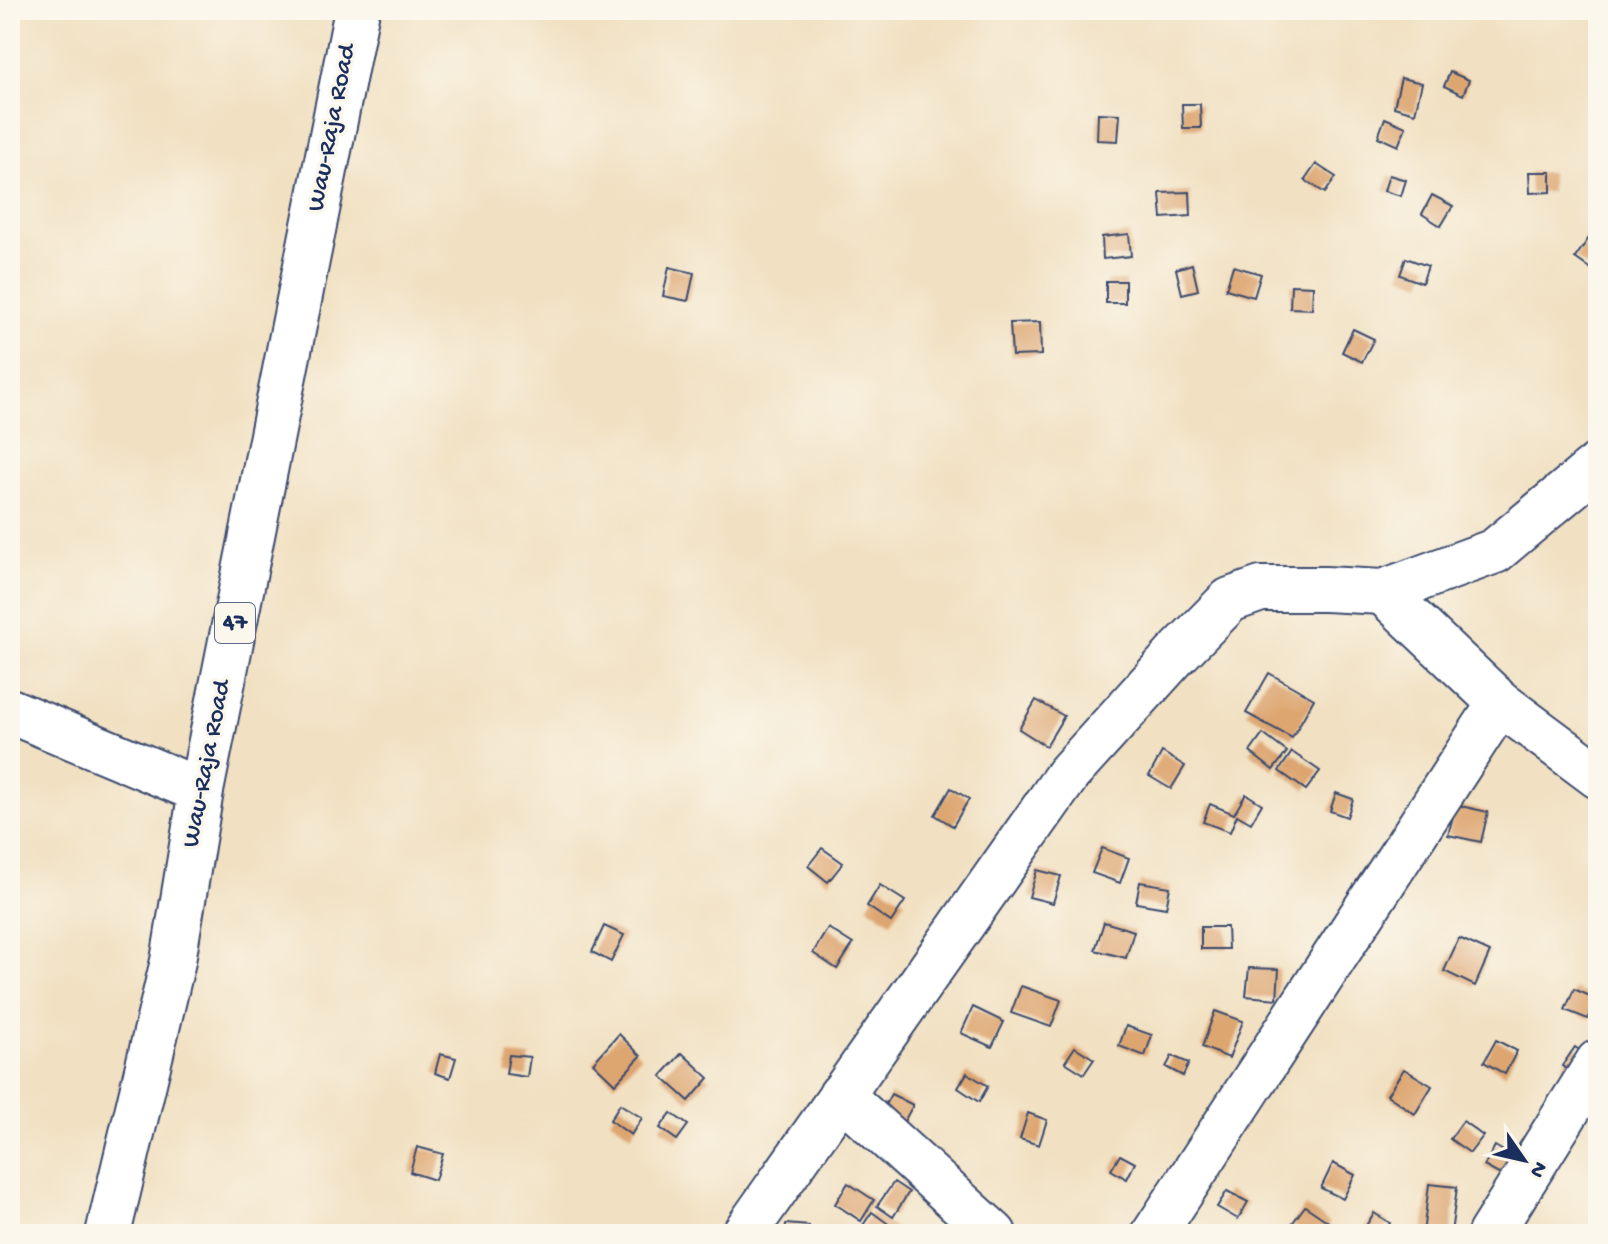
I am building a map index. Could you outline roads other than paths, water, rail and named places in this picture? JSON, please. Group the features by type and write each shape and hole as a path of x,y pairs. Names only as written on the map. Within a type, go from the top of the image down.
{"street":[{"name":"Wau-Raja Road","path":"108,1234 173,961 201,791 357,10"},
{"path":"744,1234 1068,774 1230,600 1261,589 1383,592 1495,551 1598,465"},
{"path":"1383,592 1500,703 1598,776"},
{"path":"1154,1234 1500,703"},
{"path":"10,711 201,791"},
{"path":"1490,1234 1598,1062"},
{"path":"841,1095 994,1234"}]}
